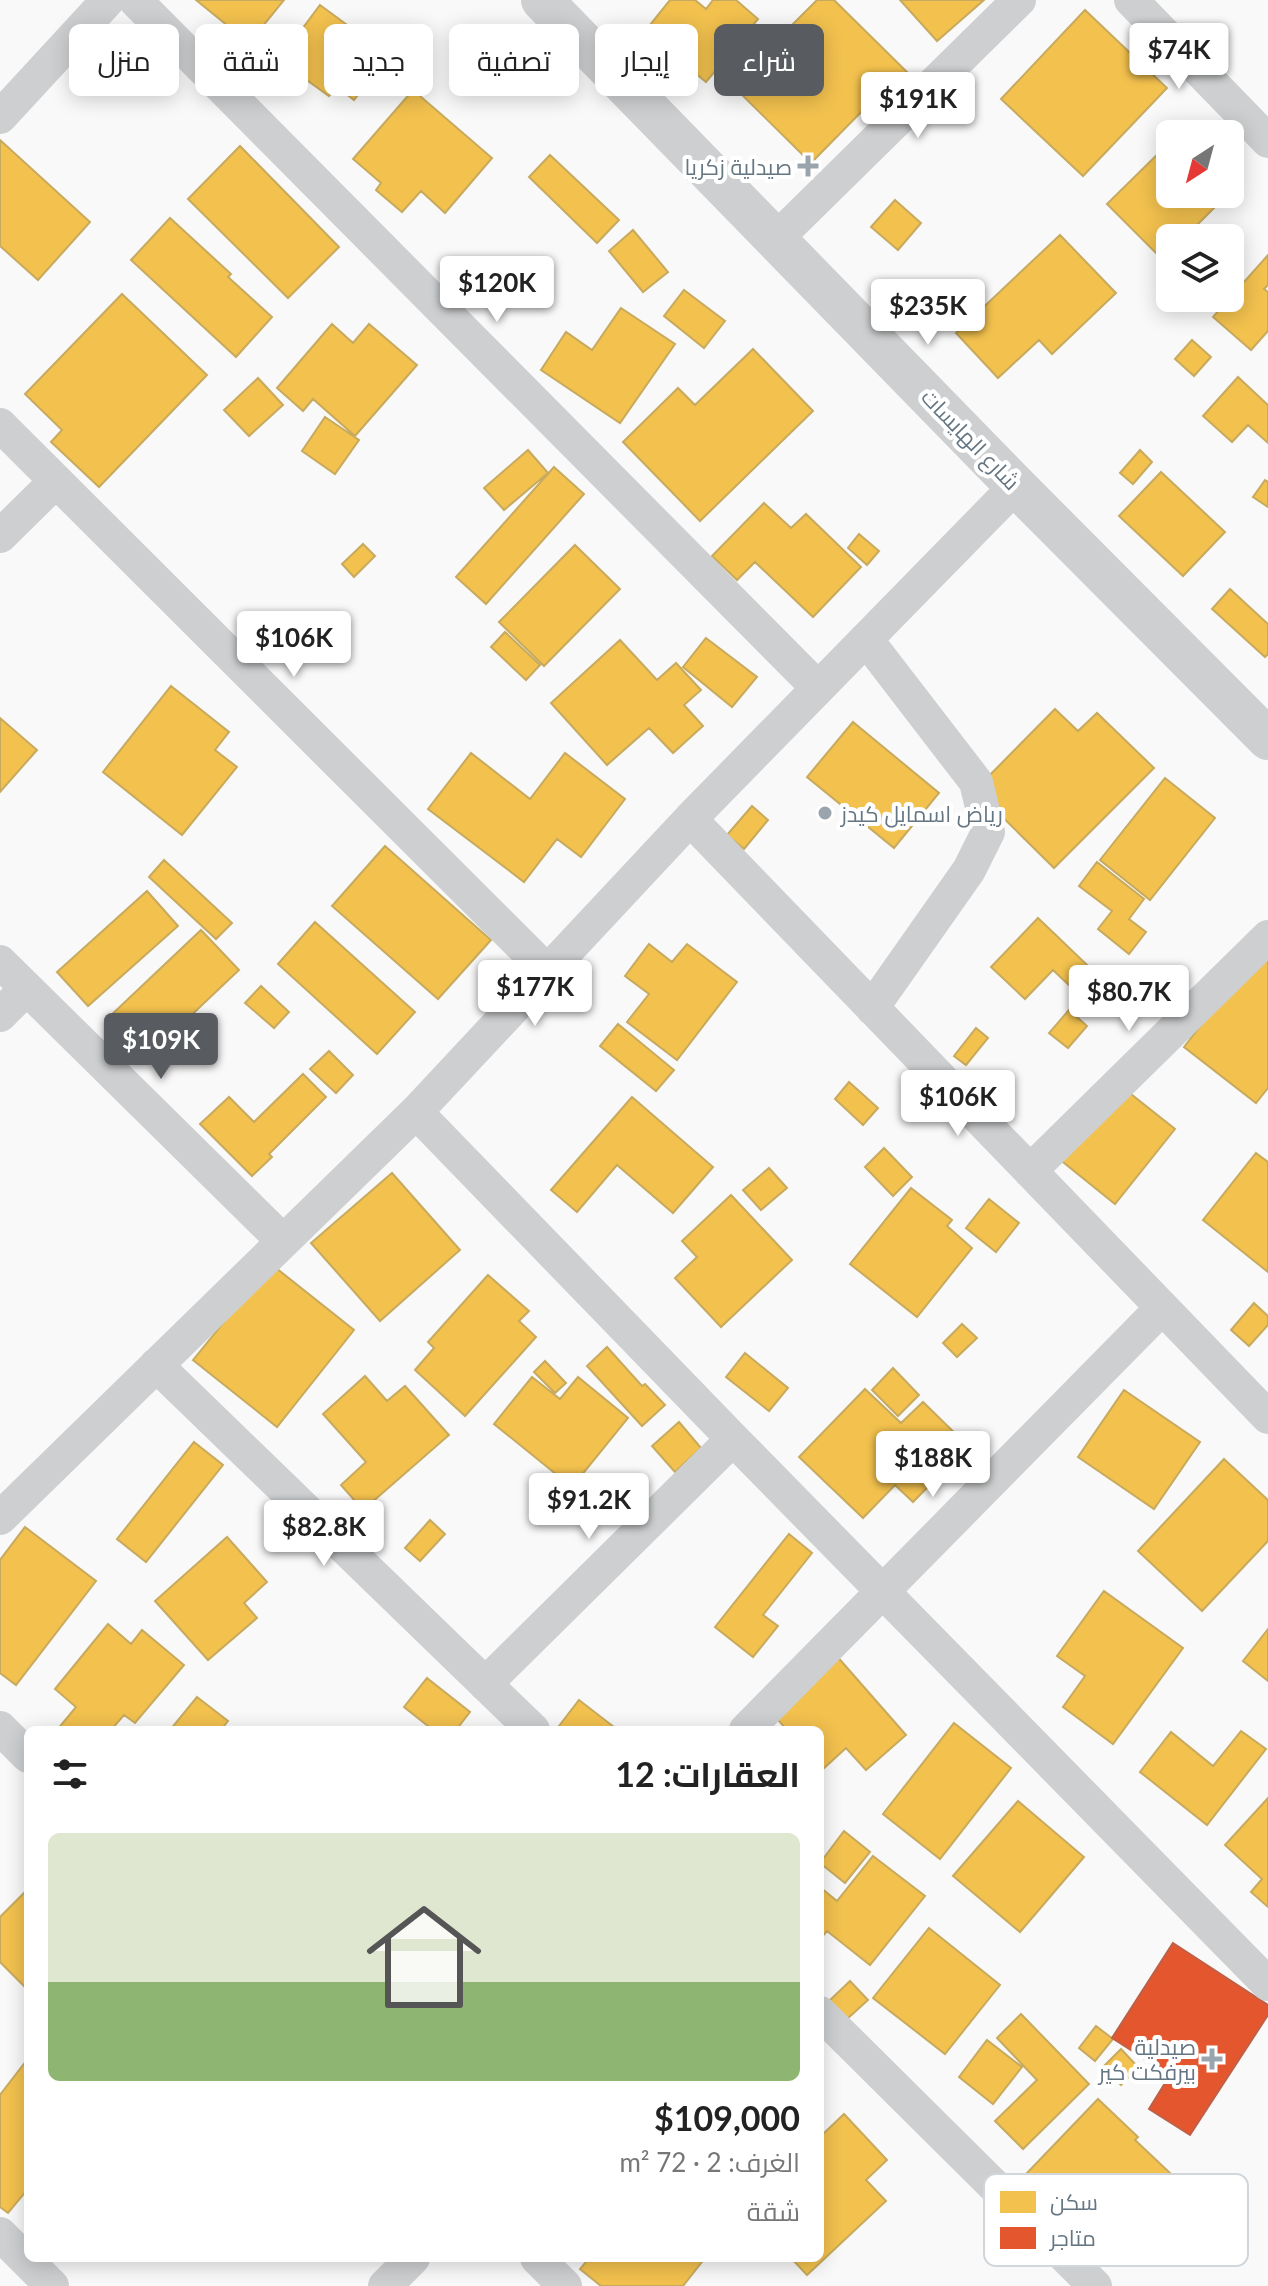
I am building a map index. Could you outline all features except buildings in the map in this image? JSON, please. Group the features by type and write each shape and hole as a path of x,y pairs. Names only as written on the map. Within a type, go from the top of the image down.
{"street":[{"path":"4,104 108,0"},
{"path":"135,0 818,688"},
{"name":"شارع الهايسات","path":"542,0 1016,486 1268,739"},
{"path":"776,239 1019,0"},
{"path":"1131,0 1268,141"},
{"path":"0,425 548,972"},
{"path":"0,536 55,482"},
{"path":"2,1511 416,1112 690,819 1016,486"},
{"path":"866,639 976,782 988,832 969,870 872,1008"},
{"path":"690,819 1268,1417"},
{"path":"1030,1171 1268,937"},
{"path":"0,962 282,1240"},
{"path":"0,1015 26,989"},
{"path":"416,1112 1268,1984"},
{"path":"750,1726 1161,1309"},
{"path":"156,1365 529,1726"},
{"path":"485,1684 733,1439"},
{"path":"0,1728 24,1752"},
{"path":"824,2017 984,2176"},
{"path":"0,2234 24,2258"},
{"path":"28,2262 52,2286"},
{"path":"385,2286 409,2262"},
{"path":"541,2262 565,2286"},
{"path":"1075,2266 1095,2286"}],"place":[{"name":"صيدلية زكريا","path":"808,166"},
{"name":"رياض اسمايل كيدز","path":"825,813"},
{"name":"صيدلية بيرفكت كير","path":"1212,2059"}]}
